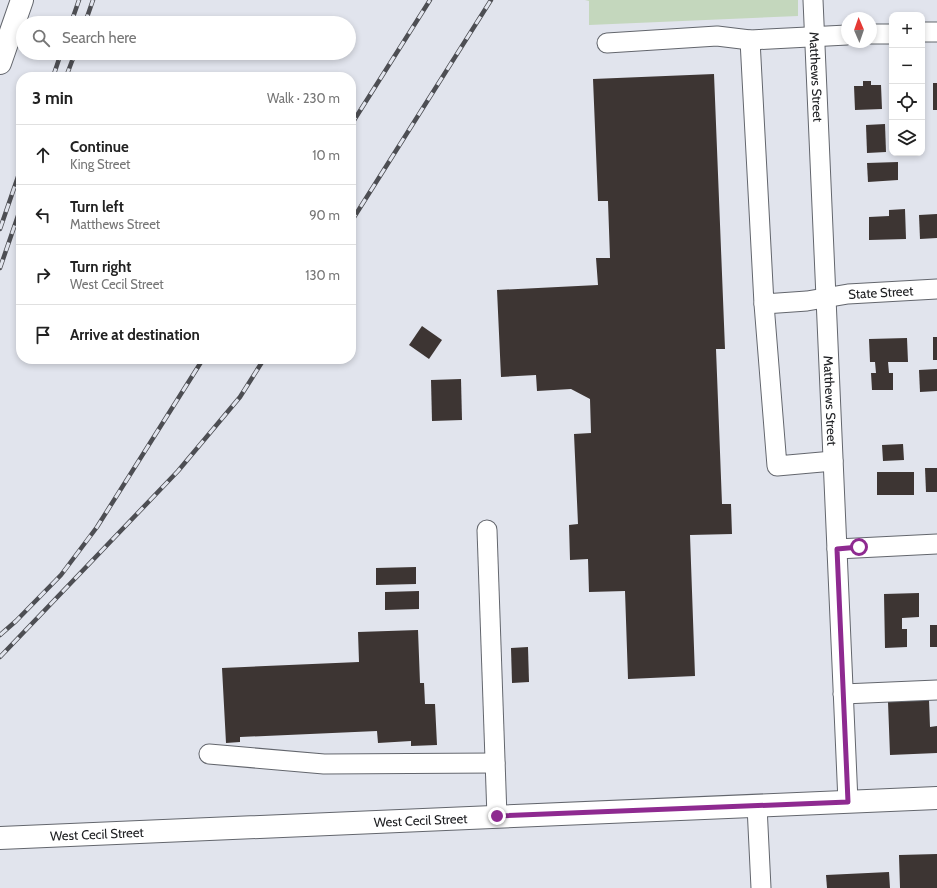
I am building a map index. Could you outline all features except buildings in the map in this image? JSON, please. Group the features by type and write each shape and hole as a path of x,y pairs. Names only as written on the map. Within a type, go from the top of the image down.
{"main road":[{"path":"16,16 22,0"},
{"path":"0,63 16,17"},
{"name":"West Cecil Street","path":"0,838 937,798"}],"street":[{"name":"Matthews Street","path":"813,0 848,802"},
{"path":"925,32 937,32"},
{"path":"877,34 889,34"},
{"path":"607,43 717,36 750,40 841,35"},
{"path":"750,40 764,304 777,466 833,461"},
{"name":"State Street","path":"764,304 807,301 848,294 937,289"},
{"path":"487,530 497,816"},
{"path":"837,549 937,544"},
{"path":"843,694 937,690"},
{"path":"209,754 324,764 495,763"},
{"path":"757,806 761,888"}],"green space":[{"path":"585,0 798,0 798,16 589,25 589,1"}],"railway":[{"path":"73,16 79,0"},
{"path":"87,16 93,0"},
{"path":"356,117 430,0"},
{"path":"356,214 491,0"},
{"path":"55,72 59,60"},
{"path":"68,72 72,60"},
{"path":"0,229 16,183"},
{"path":"0,268 16,222"},
{"path":"0,635 16,621 61,575 97,527 200,364"},
{"path":"0,657 178,471 240,397 261,364"}],"route":[{"path":"497,816 848,802 837,549 859,547"}]}
